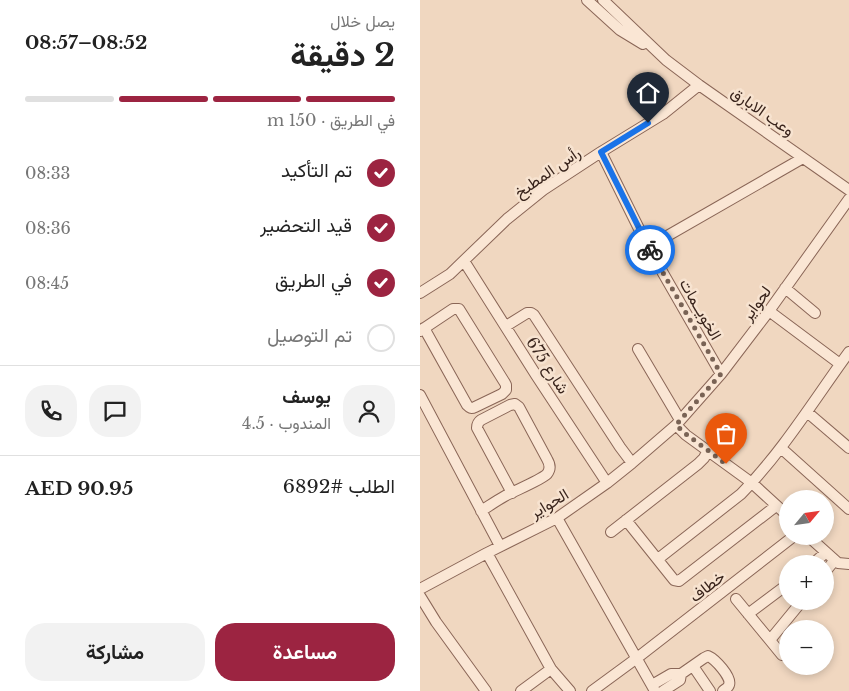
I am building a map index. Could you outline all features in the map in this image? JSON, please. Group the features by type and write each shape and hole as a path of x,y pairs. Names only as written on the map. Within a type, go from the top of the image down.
{"street":[{"name":"وعب الابارق","path":"587,0 620,30 661,55"},
{"name":"وعب الابارق","path":"604,0 661,55 699,85 849,190"},
{"name":"رأس المطبخ","path":"420,293 450,274 533,198 601,152 663,114 699,85"},
{"name":"الخويــمات","path":"601,152 648,247 721,374"},
{"path":"648,247 804,158"},
{"name":"لحواير","path":"678,423 721,374 769,311 849,199"},
{"name":"شارع 675","path":"464,261 607,483"},
{"path":"785,288 815,313"},
{"path":"454,309 459,310 507,388 504,392 476,407 469,408 422,330 454,309"},
{"path":"769,311 840,364"},
{"path":"506,326 527,313 534,315 619,444 634,462"},
{"path":"638,348 678,423 686,434 752,483 779,508"},
{"path":"658,559 741,494 752,483 781,448 849,352"},
{"path":"420,394 500,546"},
{"path":"480,509 512,493 544,476 550,467 548,459 519,407 515,404 481,420 477,426 512,493"},
{"path":"807,412 849,448"},
{"name":"الحواير","path":"420,589 557,518 634,462 678,423"},
{"path":"781,448 849,509"},
{"path":"611,532 698,464 708,450"},
{"path":"626,520 674,580 678,582 776,506"},
{"path":"557,518 654,688 671,674 681,674 708,656 725,673 729,681 729,685 723,691"},
{"name":"خطاف","path":"592,691 782,545"},
{"path":"817,545 827,555"},
{"path":"487,553 551,669 570,691"},
{"path":"834,561 849,564"},
{"path":"748,614 779,591"},
{"path":"420,596 436,622 486,691"},
{"path":"736,599 779,651"},
{"path":"770,640 795,610"},
{"path":"693,666 710,691"},
{"path":"521,691 551,669"},
{"path":"663,691 680,680 681,674"}],"way so far":[{"path":"650,250 721,374 676,425 726,464"}],"route":[{"path":"648,123 601,152 650,250"}]}
